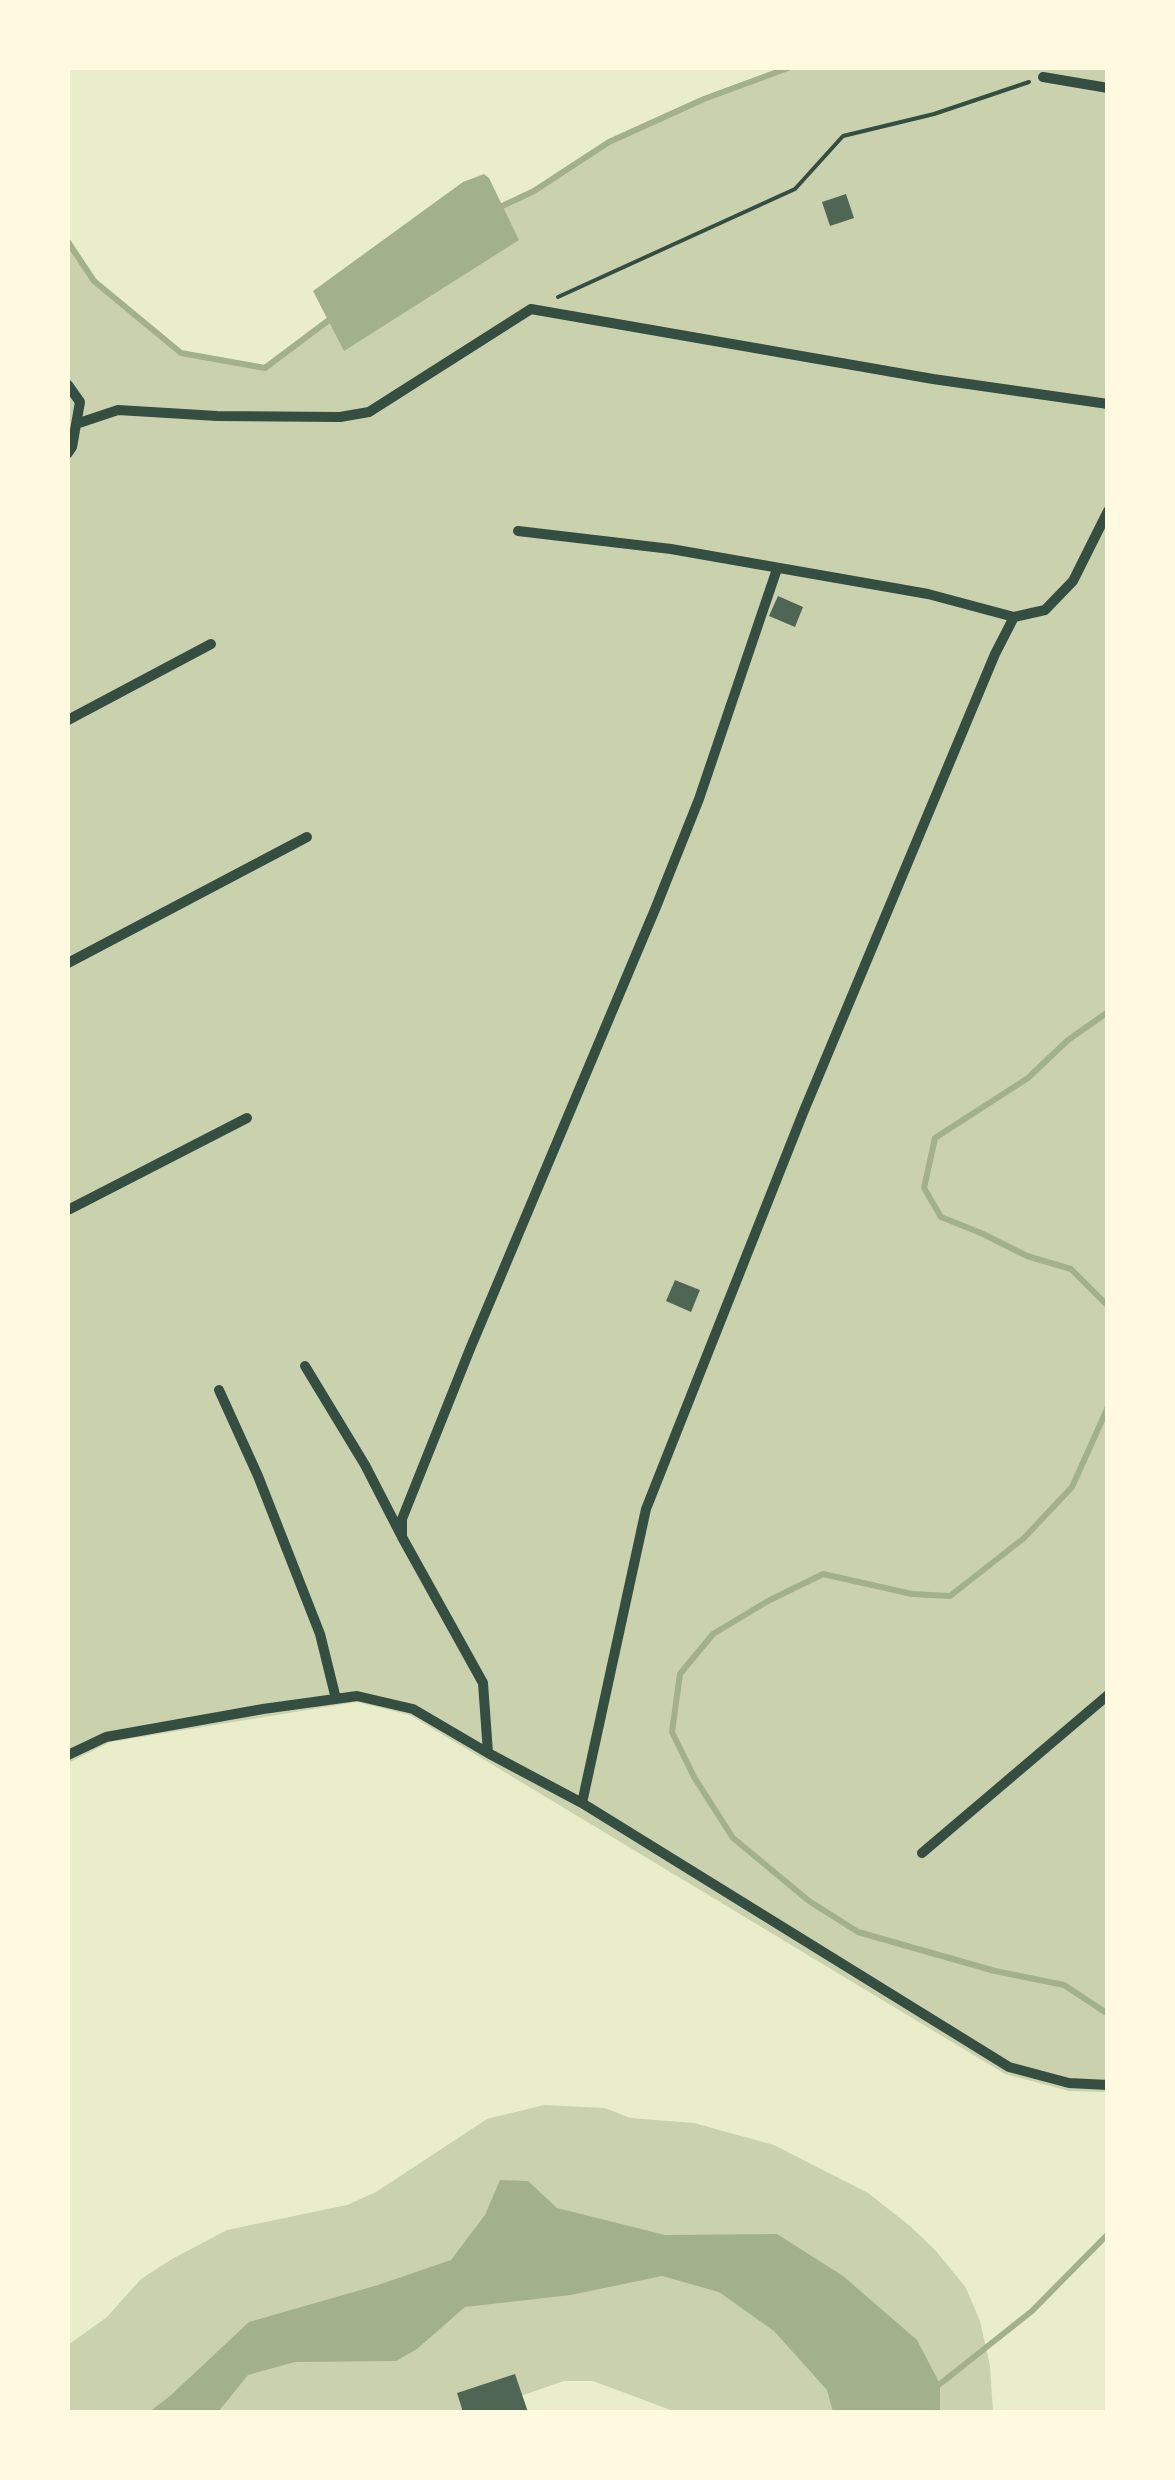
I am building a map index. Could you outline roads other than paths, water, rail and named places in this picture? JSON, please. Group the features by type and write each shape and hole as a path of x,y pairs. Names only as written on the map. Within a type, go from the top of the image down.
{"street":[{"path":"1043,77 1108,88"},
{"path":"76,424 118,410 322,417 369,412 531,308 932,379 1108,404"},
{"path":"68,384 80,402 68,452"},
{"path":"518,530 671,549 928,594 1014,617 1045,610 1073,581 1108,511"},
{"path":"402,1537 402,1519 470,1349 699,798 777,569"},
{"path":"582,1802 646,1510 803,1113 1014,617"},
{"path":"68,720 210,644"},
{"path":"68,963 307,837"},
{"path":"68,1210 247,1118"},
{"path":"305,1366 365,1465 482,1683 488,1754"},
{"path":"219,1390 258,1476 320,1634 336,1699"},
{"path":"68,1755 106,1736 357,1696 413,1710 582,1802 1009,2066 1069,2083 1108,2085"},
{"path":"922,1853 1105,1702"}],"waterway":[{"path":"498,208 534,191 609,142 704,99 788,68"},
{"path":"68,242 94,281 181,353 265,368 333,317"},
{"path":"1108,1012 1068,1040 1028,1078 935,1138 924,1188 941,1217 1027,1256 1071,1269 1108,1306"},
{"path":"1108,1407 1072,1487 1024,1538 950,1596 912,1594 823,1574 713,1634 680,1674 672,1732 694,1777 733,1838 809,1901 858,1932 995,1971 1064,1985 1108,2014"},
{"path":"940,2384 1032,2311 1108,2234"}]}
